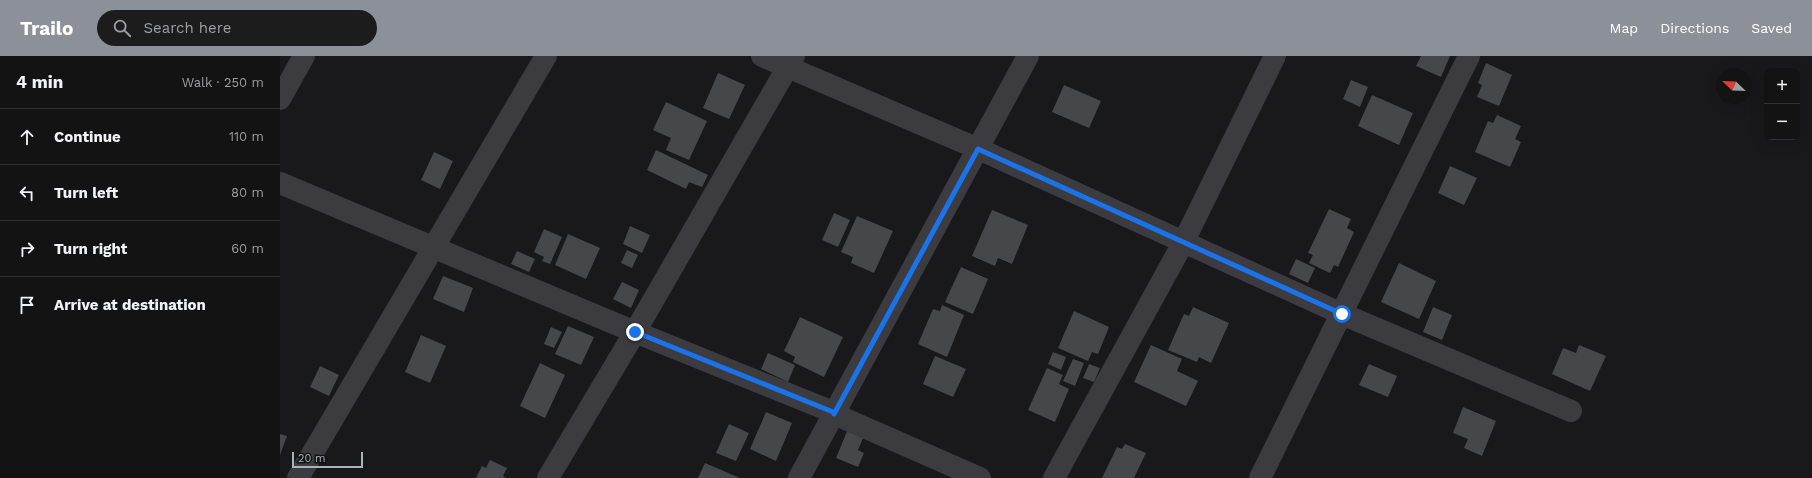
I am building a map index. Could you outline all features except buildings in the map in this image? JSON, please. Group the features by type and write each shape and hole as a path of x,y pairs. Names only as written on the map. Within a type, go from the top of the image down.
{"street":[{"path":"280,99 304,56"},
{"path":"298,478 546,56"},
{"path":"762,56 791,62 1182,243 1342,314 1571,412"},
{"path":"799,478 1028,56"},
{"path":"1054,478 1182,243 1275,56"},
{"path":"1260,478 1469,56"},
{"path":"548,478 635,332 791,62"},
{"path":"280,183 635,332 833,412 834,414 980,478"}],"route":[{"path":"635,332 833,412 834,414 978,149 1182,243 1342,314"}]}
